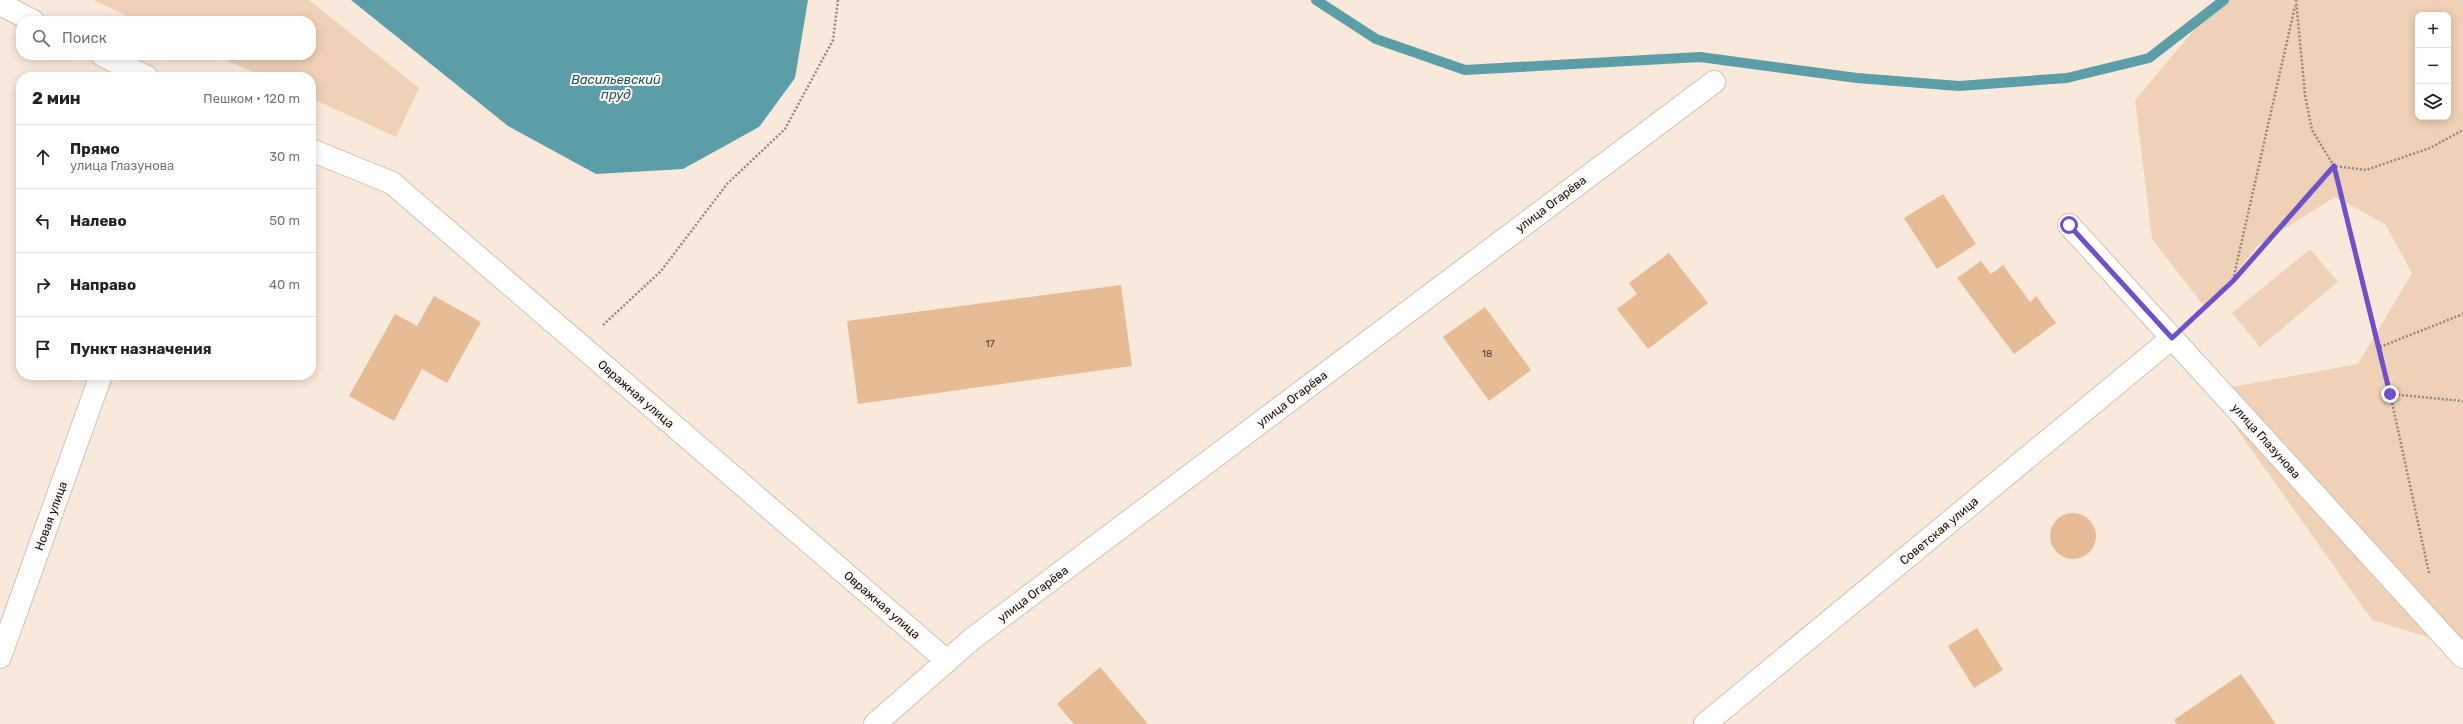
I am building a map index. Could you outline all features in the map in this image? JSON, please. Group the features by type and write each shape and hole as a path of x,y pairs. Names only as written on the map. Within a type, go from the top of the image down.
{"street":[{"path":"0,4 23,16"},
{"path":"112,60 137,72"},
{"name":"улица Огарёва","path":"875,724 972,639 1714,82"},
{"name":"Овражная улица","path":"316,152 392,183 947,661"},
{"name":"улица Глазунова","path":"2069,225 2463,657"},
{"name":"Советская улица","path":"1706,724 2172,338"},
{"name":"Новая улица","path":"0,657 99,380"}],"path":[{"path":"599,329 660,271 727,184 786,129 833,40 838,0"},
{"path":"2296,2 2305,95 2312,130 2334,166 2380,347 2430,580"},
{"path":"2233,281 2296,2"},
{"path":"2334,166 2366,170 2430,148 2463,130"},
{"path":"2172,338 2233,281 2334,166"},
{"path":"2380,347 2463,314"},
{"path":"2390,394 2463,401"}],"shaded area":[{"path":"93,0 309,0 419,88 396,137 316,100 316,72 253,72 226,60 316,60 316,16 128,16"},
{"path":"2216,0 2463,0 2463,653 2454,645 2372,620 2210,391 2358,364 2412,273 2385,224 2335,197 2257,246 2207,310 2152,239 2135,100 2216,4"},
{"path":"2310,249 2338,282 2260,347 2232,313"}],"water":[{"name":"Васильевский пруд","path":"351,0 808,0 795,78 759,127 683,169 596,174 508,126"}],"building":[{"path":"1943,194 1976,244 1937,269 1904,218"},
{"path":"1669,253 1708,303 1648,349 1617,309 1637,294 1629,283"},
{"path":"1981,261 1991,274 2003,265 2030,302 2036,296 2056,323 2014,354 1957,278"},
{"path":"1121,285 1132,366 858,404 847,321"},
{"path":"434,296 481,322 447,383 422,369 394,421 349,396 395,314 417,326"},
{"path":"1485,307 1531,370 1489,401 1443,337"},
{"path":"2073,513 2086,517 2092,523 2096,536 2092,549 2086,555 2073,559 2060,555 2054,549 2050,536 2054,523 2060,517"},
{"path":"1977,628 2003,670 1974,688 1948,646"},
{"path":"1100,667 1148,724 1074,724 1057,704"},
{"path":"2241,674 2276,724 2177,724 2174,720"}],"waterway":[{"path":"1316,0 1376,39 1465,70 1700,57 1857,78 1959,86 2067,78 2149,58 2224,0"}],"route":[{"path":"2069,225 2172,338 2233,281 2334,166 2380,347 2390,394"}]}
